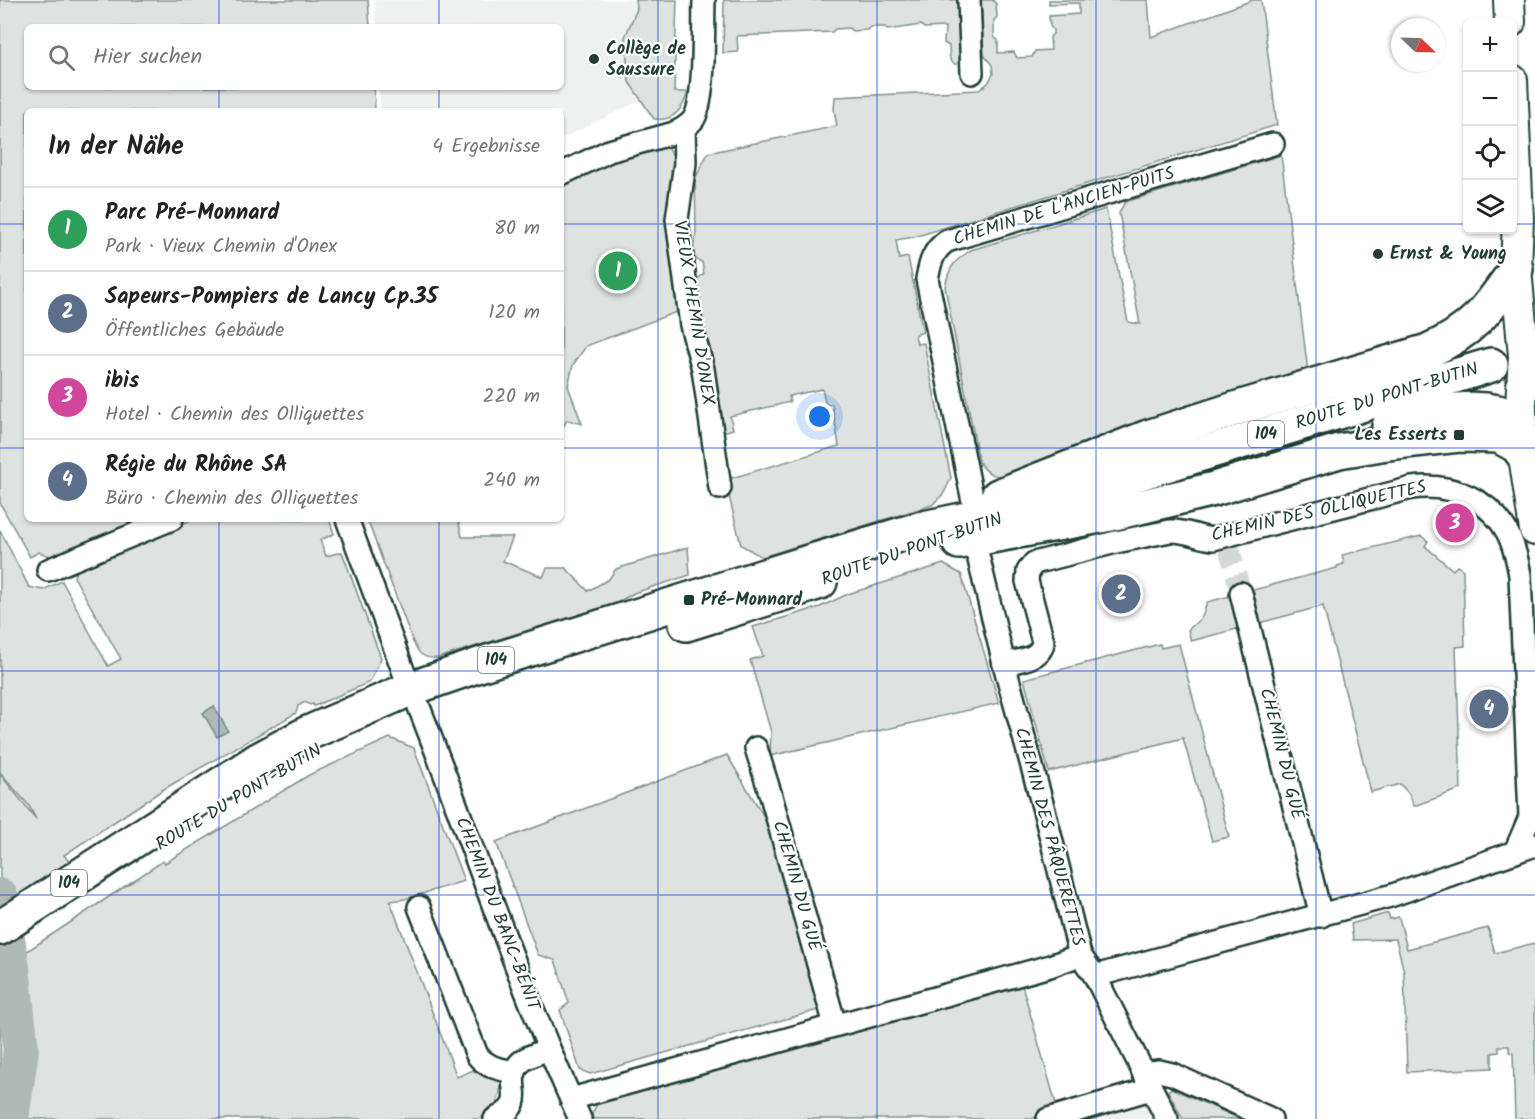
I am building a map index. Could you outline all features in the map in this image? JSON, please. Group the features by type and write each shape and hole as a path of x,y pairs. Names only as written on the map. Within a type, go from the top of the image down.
{"main road":[{"path":"1509,0 1510,18"},
{"path":"1514,126 1518,219 1526,260 1524,356 1526,435 1535,531"},
{"path":"920,540 974,506 1148,437 1428,351 1457,337 1480,318 1526,260"},
{"name":"ROUTE DU PONT-BUTIN","path":"0,950 204,806 258,760 306,734 740,583 920,540 1491,365"},
{"path":"920,540 974,539 1101,516 1191,495 1339,451 1431,437 1482,435 1499,436 1517,446 1526,435"},
{"name":"ROUTE DU PONT-BUTIN","path":"0,928 204,806"}],"street":[{"path":"564,173 609,151 674,133 693,120 701,99 704,0"},
{"path":"969,0 972,73"},
{"name":"VIEUX CHEMIN D'ONEX","path":"684,128 685,163 677,219 691,325 703,369 720,488"},
{"name":"CHEMIN DE L'ANCIEN-PUITS","path":"974,506 927,279 929,266 940,245 1273,144"},
{"name":"CHEMIN DES OLLIQUETTES","path":"1004,664 1037,655 1042,649 1043,642 1027,581 1028,571 1034,562 1178,530 1199,538 1227,540 1412,488 1428,486 1452,490 1469,496 1490,511 1502,524 1510,538 1520,575 1530,817 1515,852"},
{"path":"48,570 165,522"},
{"name":"CHEMIN DU BANC-BÉNIT","path":"348,522 548,1049 580,1119"},
{"name":"CHEMIN DES PÂQUERETTES","path":"974,539 1080,955 1095,976 1167,1119"},
{"name":"CHEMIN DU GUÉ","path":"1241,593 1321,916"},
{"name":"CHEMIN DU GUÉ","path":"756,748 835,1025"},
{"path":"1095,976 1390,896 1535,845"},
{"path":"419,907 477,1055 489,1066 515,1072"},
{"path":"571,1099 1050,966 1080,955"},
{"path":"495,1119 509,1111 513,1105 515,1099 513,1080 515,1072 523,1061 548,1049"},
{"path":"1048,1119 1147,1081 1159,1071 1172,1074 1271,1119"}],"shaded area":[{"path":"0,0 368,0 370,24 24,24 24,90 374,90 375,108 24,108 24,522 139,522 52,557 39,552 30,557 0,503"},
{"name":"Collège de Saussure","path":"375,0 636,0 637,9 625,37 629,81 639,101 564,138 564,108 381,108 379,90 564,90 564,24 376,24"},
{"path":"636,0 677,0 674,92 688,92 680,109 667,118 654,119 629,82 625,37 637,9"},
{"path":"724,0 961,0 963,55 956,65 950,60 949,46 944,43 945,27 924,28 921,25 887,30 885,27 870,27 867,30 852,31 849,28 835,29 832,32 737,36 738,52 723,53"},
{"path":"981,0 993,0 996,4 994,37 998,40 998,53 1014,52 1017,58 1032,57 1035,51 1051,50 1050,37 1053,30 1049,16 1079,14 1079,3 1049,4 1049,0 1148,0 1151,37 1253,0 1261,0 1277,125 914,237 896,240 899,259 908,257 923,332 915,335 917,344 924,343 951,478 944,493 932,505 762,557 741,545 725,480 839,446 832,404 826,405 822,389 789,396 790,402 730,416 733,429 719,433 695,280 704,274 702,262 692,255 696,232 695,179 708,153 837,126 834,110 835,97 979,90 988,83 993,74 992,65 984,55"},
{"path":"665,145 675,158 679,311 586,346 573,365 568,386 582,424 567,420 564,426 564,183 600,165"},
{"path":"1281,155 1308,372 1008,476 988,472 979,462 945,287 948,274 956,262 971,250 1106,209 1128,322 1140,324 1119,213 1125,202"},
{"path":"186,522 330,522 334,534 320,540 326,556 342,552 381,658 370,682 314,706 305,702 298,706 296,713 164,789 64,855 70,863 0,909 0,774 36,819 29,806 0,772 0,530 29,587 43,590 62,581 108,666 121,659 74,577 78,565"},
{"path":"368,522 459,522 462,537 513,537 503,561 543,577 547,568 566,568 588,591 609,579 616,569 688,547 690,575 634,593 616,603 438,658 426,657 417,650"},
{"path":"1421,536 1428,541 1425,546 1453,570 1457,566 1463,570 1465,646 1456,647 1461,789 1414,806 1409,794 1400,784 1371,792 1323,606 1191,641 1188,630 1202,617 1207,602 1337,568 1344,564 1342,555"},
{"path":"943,564 961,574 999,703 770,756 771,732 750,660 763,656 753,627 820,607 848,594"},
{"path":"1160,644 1161,648 1179,644 1229,837 1212,841 1183,738 1049,772 1024,679"},
{"path":"214,706 228,731 217,737 203,713"},
{"path":"390,738 414,748 464,881 405,899 390,901 457,1077 473,1070 486,1078 491,1070 503,1079 495,1112 478,1119 0,1119 0,969 163,861 165,863 309,775"},
{"path":"727,755 769,825 783,870 818,1010 590,1074 580,1070 560,1010 569,1003 555,960 538,955 496,842"},
{"path":"1388,913 1390,919 1399,917 1407,949 1488,928 1495,953 1535,943 1535,1119 1515,1119 1513,1053 1509,1052 1509,1046 1499,1046 1499,1052 1492,1053 1492,1068 1407,1072 1404,972 1396,939 1353,940 1351,924"},
{"path":"1022,985 1058,1111 1031,1119 593,1119 592,1114 599,1100 861,1026"},
{"path":"1171,1088 1240,1119 1183,1119 1168,1091"},
{"path":"1141,1096 1152,1119 1065,1119"}],"waterway":[{"path":"0,896 12,968 21,1050 11,1119"}],"tunnel":[{"path":"1228,544 1241,593"}],"place":[{"name":"Collège de Saussure","path":"594,59"},
{"name":"Ernst & Young","path":"1378,254"},
{"name":"Parc Pré-Monnard","path":"618,271"},
{"name":"Les Esserts","path":"1459,435"},
{"name":"ibis","path":"1455,523"},
{"name":"Sapeurs-Pompiers de Lancy Cp.35","path":"1121,594"},
{"name":"Pré-Monnard","path":"689,600"},
{"name":"Régie du Rhône SA","path":"1489,709"}]}
